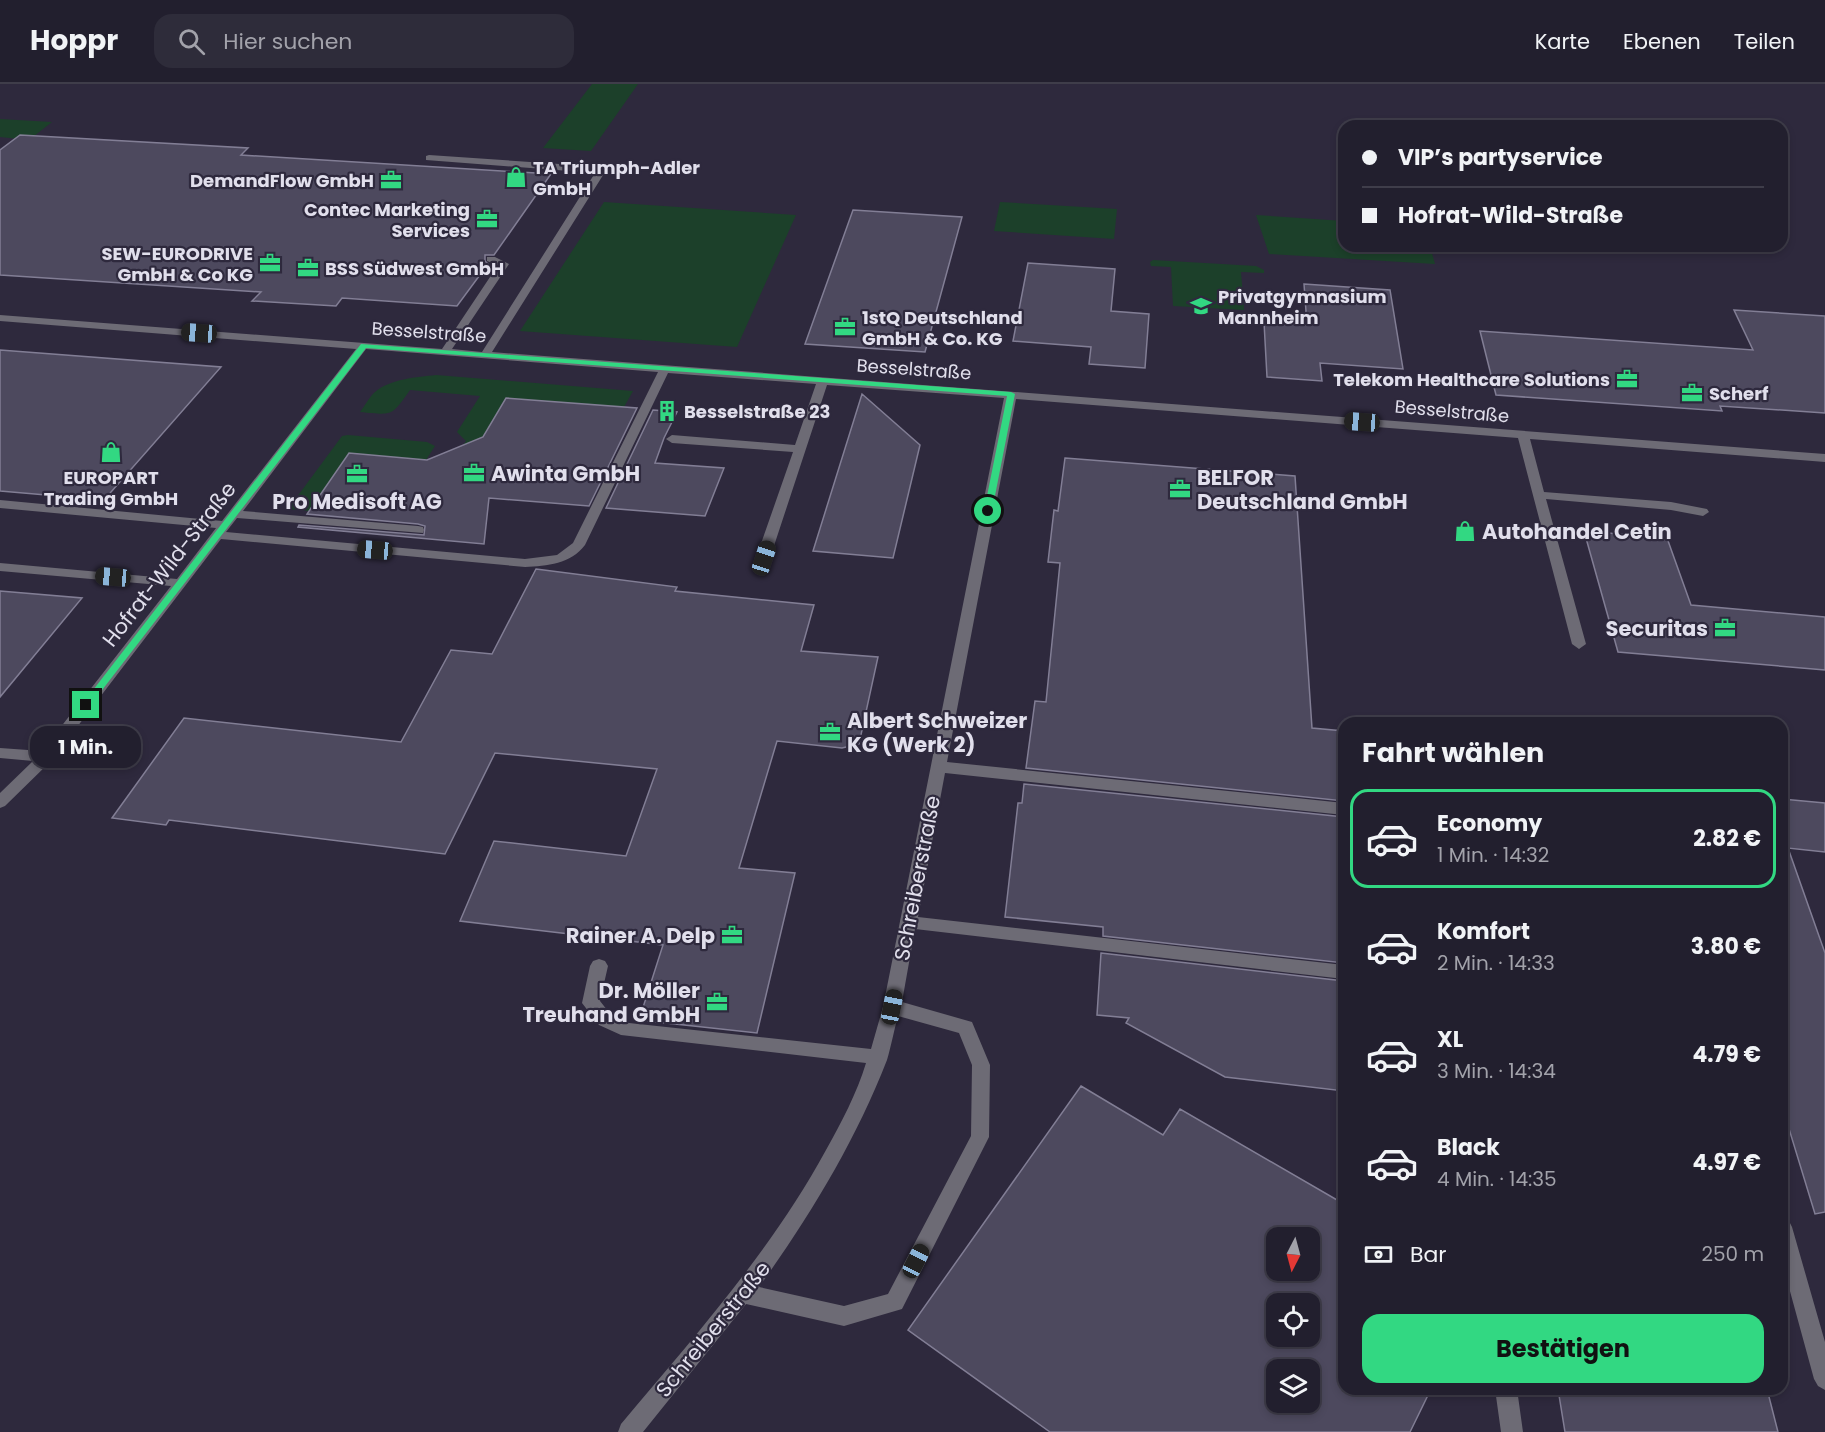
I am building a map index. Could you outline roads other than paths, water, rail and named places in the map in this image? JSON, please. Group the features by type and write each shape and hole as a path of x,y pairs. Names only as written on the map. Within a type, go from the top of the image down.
{"street":[{"path":"429,158 589,169 600,172 485,355"},
{"path":"445,352 504,264 491,259"},
{"name":"Besselstraße","path":"0,318 1825,458"},
{"name":"Hofrat-Wild-Straße","path":"0,802 46,757 364,345"},
{"path":"0,504 525,563 560,558 574,551 579,545 665,368"},
{"path":"764,558 823,380"},
{"name":"Schreiberstraße","path":"629,1432 787,1235 818,1188 849,1128 879,1057 892,1007 1011,394"},
{"path":"1523,435 1579,644"},
{"path":"672,439 800,449"},
{"path":"1539,495 1671,506 1703,512"},
{"path":"234,514 418,530"},
{"path":"0,567 180,583"},
{"path":"0,753 46,757"},
{"path":"939,767 1338,808"},
{"path":"908,922 1338,971"},
{"path":"599,966 591,1003 605,1020 627,1030 879,1057"},
{"path":"742,1293 844,1316 895,1302 980,1137 981,1065 966,1026 892,1007"},
{"path":"1788,1248 1825,1379"},
{"path":"1507,1395 1512,1432"}],"place":[{"name":"TA Triumph-Adler GmbH","path":"516,177"},
{"name":"DemandFlow GmbH","path":"391,180"},
{"name":"Contec Marketing Services","path":"487,219"},
{"name":"SEW-EURODRIVE GmbH & Co KG","path":"270,263"},
{"name":"BSS Südwest GmbH","path":"308,268"},
{"name":"Privatgymnasium Mannheim","path":"1201,306"},
{"name":"1stQ Deutschland GmbH & Co. KG","path":"845,327"},
{"name":"Telekom Healthcare Solutions","path":"1627,379"},
{"name":"Scherf","path":"1692,393"},
{"name":"Besselstraße 23","path":"667,411"},
{"name":"EUROPART Trading GmbH","path":"111,452"},
{"name":"Awinta GmbH","path":"474,473"},
{"name":"Pro Medisoft AG","path":"357,474"},
{"name":"BELFOR Deutschland GmbH","path":"1180,489"},
{"name":"Autohandel Cetin","path":"1465,531"},
{"name":"Securitas","path":"1725,628"},
{"name":"Albert Schweizer KG (Werk 2)","path":"830,732"},
{"name":"Rainer A. Delp","path":"732,935"},
{"name":"Dr. Möller Treuhand GmbH","path":"717,1002"}]}
